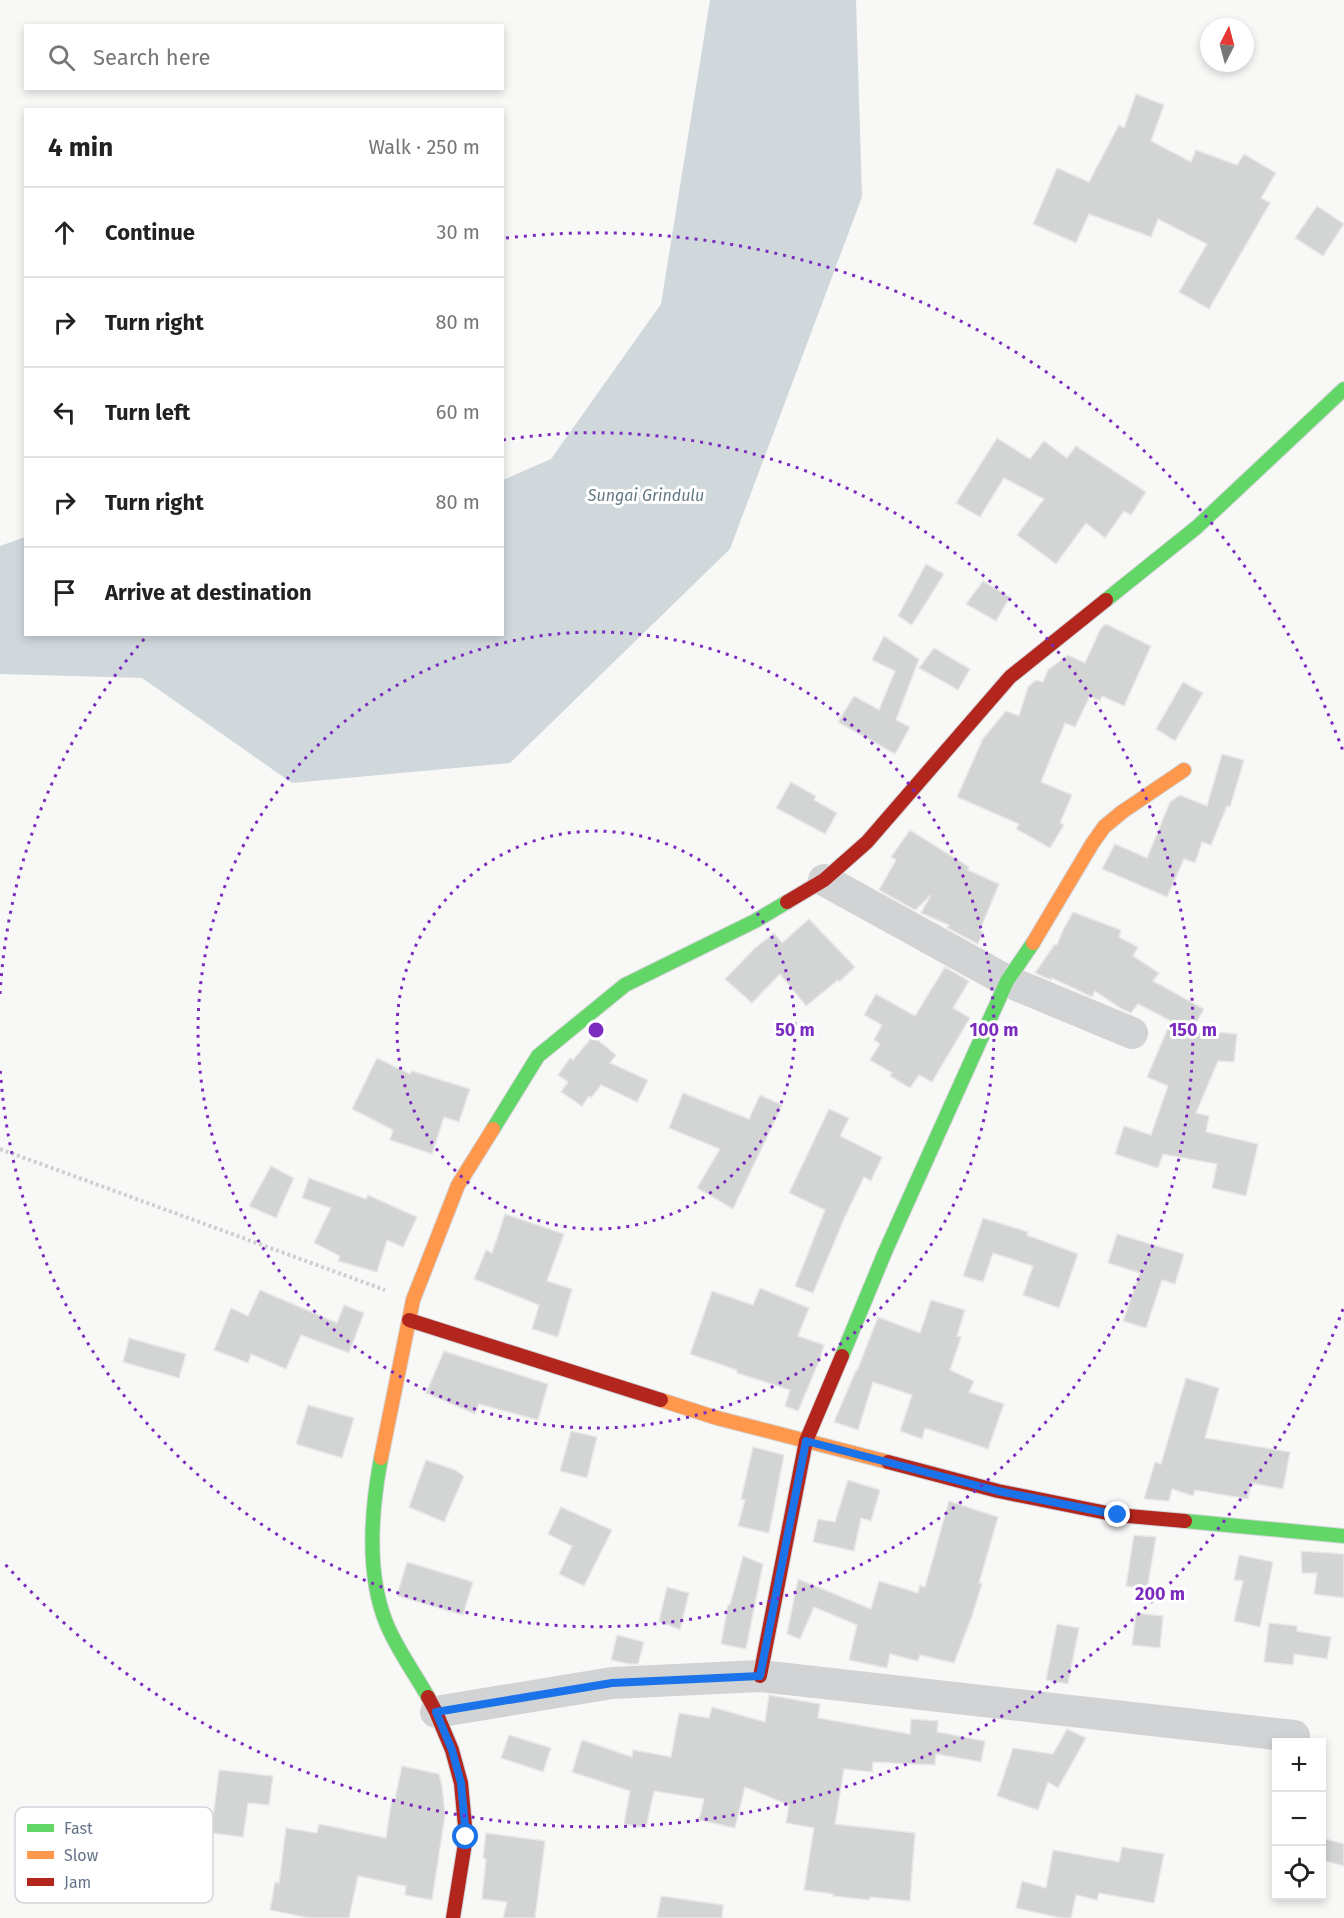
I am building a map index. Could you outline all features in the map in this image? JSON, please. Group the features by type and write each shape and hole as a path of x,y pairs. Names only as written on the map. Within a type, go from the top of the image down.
{"street":[{"path":"453,1918 466,1837 461,1783 452,1750 436,1712 387,1625 375,1581 371,1533 380,1462 413,1300 458,1185 538,1056 625,985 755,921 824,880 867,842 1010,677 1197,527 1344,389"},
{"path":"760,1676 806,1441 885,1252 1007,981 1036,939 1104,827 1184,770"},
{"path":"824,880 1007,981 1132,1033"},
{"path":"409,1320 717,1418 998,1491 1118,1515 1344,1536"},
{"path":"436,1712 612,1683 760,1676 1294,1736"}],"path":[{"path":"0,1149 413,1300"}],"water":[{"name":"Sungai Grindulu","path":"710,0 856,0 862,197 730,549 510,763 292,783 142,678 0,674 0,546 24,537 24,636 504,636 504,480 551,459 661,304"}],"building":[{"path":"1136,94 1164,105 1151,141 1191,162 1196,150 1237,165 1244,154 1276,173 1261,198 1270,203 1209,309 1179,292 1207,244 1158,219 1151,237 1089,214 1076,243 1033,224 1057,168 1089,182 1119,125 1124,128"},
{"path":"1317,206 1344,224 1323,256 1295,238"},
{"path":"997,438 1030,459 1044,441 1067,458 1076,446 1146,492 1131,515 1124,511 1105,538 1086,523 1056,564 1017,535 1044,499 1004,478 980,517 956,503"},
{"path":"926,564 944,574 912,625 898,616"},
{"path":"983,581 1010,597 996,621 966,604"},
{"path":"1106,624 1151,646 1124,706 1102,696 1100,701 1090,696 1075,727 1065,723 1041,782 1072,795 1060,823 1064,825 1050,848 1016,829 1019,824 957,797 981,741 1006,711 1019,716 1028,687 1036,680 1043,682 1048,670 1068,655 1085,663 1101,628"},
{"path":"884,636 919,659 896,720 910,727 895,754 838,722 854,696 879,710 895,671 872,660"},
{"path":"934,648 970,669 958,690 919,668"},
{"path":"1183,682 1203,693 1175,741 1156,729"},
{"path":"1222,754 1244,760 1230,807 1227,806 1211,845 1202,842 1195,863 1184,859 1167,897 1102,869 1115,844 1147,858 1170,802 1180,795 1207,806"},
{"path":"791,782 816,796 814,800 837,813 825,834 776,808"},
{"path":"910,830 969,867 968,870 999,884 980,930 983,932 978,944 947,928 949,925 921,913 931,895 915,910 879,890 896,860 891,857"},
{"path":"1073,912 1121,930 1119,937 1138,947 1133,956 1159,973 1153,981 1204,1009 1192,1030 1237,1034 1234,1062 1218,1061 1196,1113 1209,1116 1206,1132 1258,1144 1246,1196 1212,1188 1217,1164 1163,1154 1158,1168 1115,1154 1124,1126 1151,1135 1168,1086 1147,1077 1171,1021 1138,1004 1131,1013 1095,991 1092,997 1052,978 1051,980 1035,973 1055,944 1057,945"},
{"path":"809,919 855,967 806,1006 780,974 752,1003 725,979 754,949 774,933 782,943"},
{"path":"945,967 969,981 953,1008 970,1018 932,1082 919,1075 910,1088 890,1076 892,1073 870,1060 880,1044 874,1040 882,1025 864,1015 876,994 915,1016"},
{"path":"593,1036 616,1055 610,1063 648,1080 637,1102 601,1085 582,1106 561,1092 568,1082 558,1075 570,1058 573,1060"},
{"path":"377,1058 410,1074 412,1071 470,1089 459,1122 444,1117 432,1154 390,1140 393,1130 352,1109"},
{"path":"683,1093 749,1119 760,1095 782,1105 733,1209 697,1188 720,1149 669,1128"},
{"path":"829,1109 849,1118 840,1136 882,1157 871,1181 864,1177 813,1293 795,1286 825,1210 789,1193"},
{"path":"271,1166 294,1178 276,1218 249,1206"},
{"path":"309,1178 366,1199 368,1195 417,1217 403,1247 387,1240 377,1272 338,1261 340,1256 314,1243 331,1208 302,1198"},
{"path":"505,1214 564,1234 547,1281 572,1289 558,1337 532,1329 539,1305 474,1279 486,1250 492,1253"},
{"path":"983,1218 1028,1232 1027,1235 1078,1254 1059,1308 1023,1295 1033,1266 993,1253 983,1282 963,1276"},
{"path":"1117,1234 1184,1254 1175,1284 1162,1280 1146,1328 1123,1321 1140,1273 1108,1263"},
{"path":"760,1288 809,1308 798,1336 824,1345 798,1411 785,1406 790,1390 737,1373 737,1370 690,1354 712,1291 753,1305"},
{"path":"260,1290 337,1323 344,1305 364,1313 349,1353 301,1335 286,1369 251,1354 248,1363 214,1350 231,1308 248,1316"},
{"path":"931,1300 965,1310 957,1336 961,1337 950,1370 974,1381 969,1392 1004,1404 988,1449 925,1428 922,1439 900,1431 912,1395 873,1382 858,1430 834,1422 878,1317 920,1333"},
{"path":"129,1338 186,1354 179,1378 123,1362"},
{"path":"444,1351 548,1384 538,1420 479,1404 475,1414 426,1393"},
{"path":"1186,1378 1219,1388 1205,1438 1290,1452 1283,1489 1251,1483 1248,1499 1195,1490 1193,1496 1172,1489 1169,1501 1144,1499 1155,1462 1161,1464"},
{"path":"308,1405 354,1418 342,1458 296,1444"},
{"path":"571,1431 597,1437 587,1478 560,1471"},
{"path":"753,1447 784,1455 769,1533 738,1526 745,1500 741,1499"},
{"path":"426,1460 455,1470 464,1476 444,1522 409,1507"},
{"path":"848,1480 880,1490 871,1521 861,1518 854,1551 813,1542 818,1519 835,1522"},
{"path":"949,1501 998,1517 979,1583 982,1584 954,1663 920,1655 918,1661 890,1654 887,1668 849,1660 857,1625 814,1607 800,1639 787,1634 798,1579 871,1609 879,1581 918,1593 920,1585 925,1587"},
{"path":"561,1507 612,1530 584,1586 559,1574 572,1546 548,1534"},
{"path":"1134,1535 1156,1537 1147,1590 1126,1586"},
{"path":"1301,1551 1344,1554 1344,1598 1314,1594 1317,1573 1302,1573"},
{"path":"1239,1555 1273,1562 1260,1627 1234,1621 1243,1581 1234,1580"},
{"path":"743,1556 763,1564 746,1649 721,1644 728,1605 730,1605"},
{"path":"407,1562 473,1582 463,1615 398,1596"},
{"path":"667,1587 689,1593 680,1630 659,1621"},
{"path":"1136,1613 1163,1616 1160,1648 1132,1645"},
{"path":"1269,1623 1297,1626 1297,1631 1331,1637 1327,1659 1294,1654 1293,1665 1264,1662"},
{"path":"1057,1624 1079,1628 1068,1684 1046,1680"},
{"path":"617,1635 644,1642 638,1664 611,1660"},
{"path":"769,1695 820,1704 818,1718 910,1734 911,1719 938,1721 937,1732 985,1741 981,1762 936,1754 935,1765 873,1762 872,1772 844,1769 835,1824 915,1833 910,1901 870,1897 869,1900 804,1890 814,1828 786,1823 789,1805 745,1787 735,1828 699,1820 704,1799 654,1791 646,1828 624,1824 630,1791 572,1772 582,1740 632,1757 633,1750 671,1757 679,1713 709,1718 712,1707 765,1722"},
{"path":"1067,1729 1086,1738 1058,1788 1048,1782 1038,1810 997,1796 1013,1748 1053,1754"},
{"path":"509,1735 551,1748 543,1772 501,1758"},
{"path":"402,1766 439,1774 442,1786 445,1815 432,1900 405,1895 406,1886 358,1876 349,1918 309,1918 270,1910 275,1882 279,1883 286,1828 317,1833 319,1824 386,1838 392,1798 395,1799"},
{"path":"219,1770 273,1776 269,1805 248,1803 243,1837 213,1833"},
{"path":"486,1833 545,1841 535,1918 503,1918 507,1902 482,1899"},
{"path":"1326,1839 1344,1844 1344,1866 1326,1861"},
{"path":"1122,1847 1164,1854 1154,1903 1099,1893 1097,1900 1076,1895 1071,1918 1016,1908 1022,1881 1046,1888 1053,1850 1119,1862"},
{"path":"661,1896 723,1905 722,1918 657,1918"}],"traffic: fast":[{"path":"1106,600 1197,527 1344,389"},
{"path":"493,1129 538,1056 625,985 755,921 787,902"},
{"path":"842,1356 885,1252 1007,981 1033,943"},
{"path":"381,1458 372,1543 380,1606 391,1634 428,1697"},
{"path":"1185,1521 1344,1536"}],"traffic: slow":[{"path":"1033,943 1104,827 1184,770"},
{"path":"381,1458 413,1300 458,1185 493,1129"},
{"path":"661,1400 717,1418 888,1462"}],"traffic: jam":[{"path":"787,902 824,880 867,842 1010,677 1106,600"},
{"path":"409,1320 661,1400"},
{"path":"760,1676 806,1441 842,1356"},
{"path":"888,1462 998,1491 1117,1515 1185,1521"},
{"path":"428,1697 452,1750 461,1783 466,1837 453,1918"}],"route":[{"path":"466,1837 461,1783 452,1750 436,1712 612,1683 760,1676 806,1441 998,1491 1118,1515"}]}
